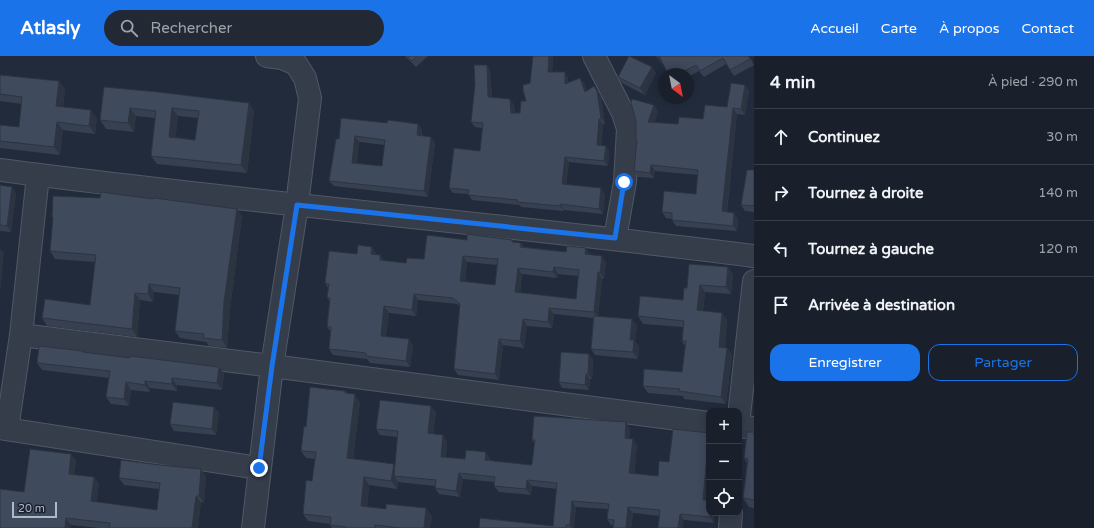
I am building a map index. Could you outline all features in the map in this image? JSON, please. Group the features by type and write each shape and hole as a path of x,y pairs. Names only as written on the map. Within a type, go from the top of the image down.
{"street":[{"path":"253,528 272,366 297,205 310,98 305,78 296,64 282,58 267,56"},
{"path":"594,56 623,113 628,129 624,182 615,238"},
{"path":"0,170 297,205 615,238 754,256"},
{"path":"38,175 21,335 3,429 259,468"},
{"path":"740,408 754,282"},
{"path":"21,335 706,423"},
{"path":"742,426 754,428"},
{"path":"730,528 732,516"}],"building":[{"path":"407,56 417,56 412,61"},
{"path":"533,56 549,56 548,72 565,72 565,84 580,78 585,92 594,86 597,91 601,118 599,119 597,145 606,146 604,161 565,157 562,184 601,188 599,209 560,204 560,206 517,202 518,200 468,195 469,190 449,188 454,148 480,151 483,123 471,122 475,84 474,65 487,65 488,97 510,99 511,113 520,113 521,101 526,101 523,85 530,83"},
{"path":"629,56 652,67 640,88 618,77"},
{"path":"659,56 748,56 750,59 730,70 723,58 700,71 696,65 690,68 665,68"},
{"path":"0,75 59,81 56,106 91,110 89,126 57,122 54,147 0,141 0,125 19,127 22,97 0,94"},
{"path":"731,83 745,85 741,109 733,108 722,211 734,213 733,226 672,220 672,213 662,212 664,191 696,194 698,170 651,165 650,173 634,171 637,140 636,120 631,103 632,99 654,105 648,122 678,124 679,117 703,119 705,105 727,107"},
{"path":"104,87 249,103 241,165 151,156 156,111 130,108 128,123 100,120","holes":["172,108 199,111 195,140 169,137"]},
{"path":"341,118 387,123 388,120 418,124 417,135 431,137 424,191 329,181 336,139 339,139","holes":["355,136 385,140 382,166 352,163"]},
{"path":"747,170 754,170 754,206 741,205"},
{"path":"0,185 12,187 7,226 0,225"},
{"path":"101,192 237,209 224,302 222,340 203,338 204,334 175,331 180,288 149,284 148,294 135,293 132,329 42,318 45,299 90,305 96,255 50,251 53,196 100,198"},
{"path":"467,234 512,240 512,242 521,243 520,247 566,252 567,246 586,248 585,254 602,256 600,273 598,272 594,312 549,308 548,322 523,319 520,341 499,339 495,374 454,369 460,304 453,298 414,294 412,310 384,306 381,336 409,339 406,361 366,356 366,353 329,349 331,327 327,327 330,298 327,298 329,284 325,283 329,251 357,254 358,245 372,247 371,254 380,255 380,260 406,263 407,258 424,259 427,235 467,240","holes":["463,256 498,259 495,285 460,281","554,267 579,270 576,299 515,292 518,268 553,272"]},
{"path":"689,264 728,267 726,287 700,285 697,310 722,313 719,347 727,348 721,397 679,391 680,389 643,386 644,369 682,372 686,341 682,341 684,321 638,316 640,296 683,300 684,288 687,288"},
{"path":"594,316 632,319 630,340 634,340 633,352 591,349"},
{"path":"39,346 130,358 130,356 219,367 217,383 172,378 172,384 145,381 145,385 126,382 124,399 106,397 110,371 37,363"},
{"path":"561,352 589,354 588,374 586,374 585,385 559,382"},
{"path":"310,387 345,391 345,393 355,394 347,458 394,464 391,481 364,477 361,506 386,509 386,504 426,508 424,528 401,528 375,525 375,528 346,528 330,525 331,517 303,514 306,480 312,481 316,452 301,451 304,426 306,427"},
{"path":"380,400 431,406 428,433 443,435 441,457 465,459 466,450 486,452 485,460 531,465 535,440 532,440 534,416 626,422 625,438 633,439 629,473 658,476 659,461 669,462 673,429 706,433 706,466 703,500 706,500 706,516 710,517 680,514 678,528 658,528 660,510 628,507 626,528 613,528 614,520 607,519 609,504 572,501 570,525 566,525 566,528 479,528 480,518 553,526 557,483 527,480 526,489 494,486 495,477 459,473 456,491 435,488 436,480 394,476 398,431 376,429"},
{"path":"173,402 214,407 212,429 170,424"},
{"path":"747,432 754,432 754,500 743,498 748,459 744,458"},
{"path":"30,449 71,454 69,474 94,477 91,501 157,510 160,483 119,478 121,460 201,469 199,496 196,496 192,528 109,528 110,523 66,518 65,528 0,528 0,489 24,492"}],"route":[{"path":"259,468 272,366 297,205 615,238 624,182"}]}
